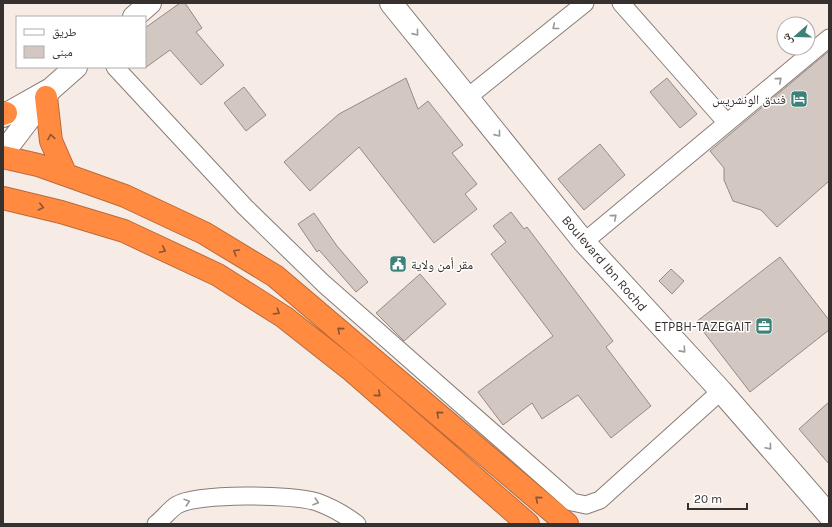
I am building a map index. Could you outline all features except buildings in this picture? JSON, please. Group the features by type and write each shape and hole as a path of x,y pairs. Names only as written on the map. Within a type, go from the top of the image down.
{"highway":[{"path":"48,93 51,141 65,173"},
{"path":"3,157 38,164 126,196 204,233 275,276 568,524"},
{"path":"3,198 61,212 124,231 218,275 284,317 350,369 528,524"}],"street":[{"path":"135,16 150,3"},
{"name":"Boulevard Ibn Rochd","path":"391,3 584,242 721,391 829,515"},
{"path":"468,97 585,3"},
{"path":"621,3 728,123"},
{"path":"584,242 829,38"},
{"path":"3,153 48,93 75,68"},
{"path":"116,68 245,207 324,284 572,502 586,505 600,500 721,391"},
{"path":"4,114 48,93"},
{"path":"156,524 176,505 199,498 243,497 293,497 316,502 342,514 357,524"}],"place":[{"name":"فندق الونشريس","path":"799,99"},
{"name":"مقر أمن ولاية","path":"398,264"},
{"name":"ETPBH-TAZEGAIT","path":"764,326"}]}
